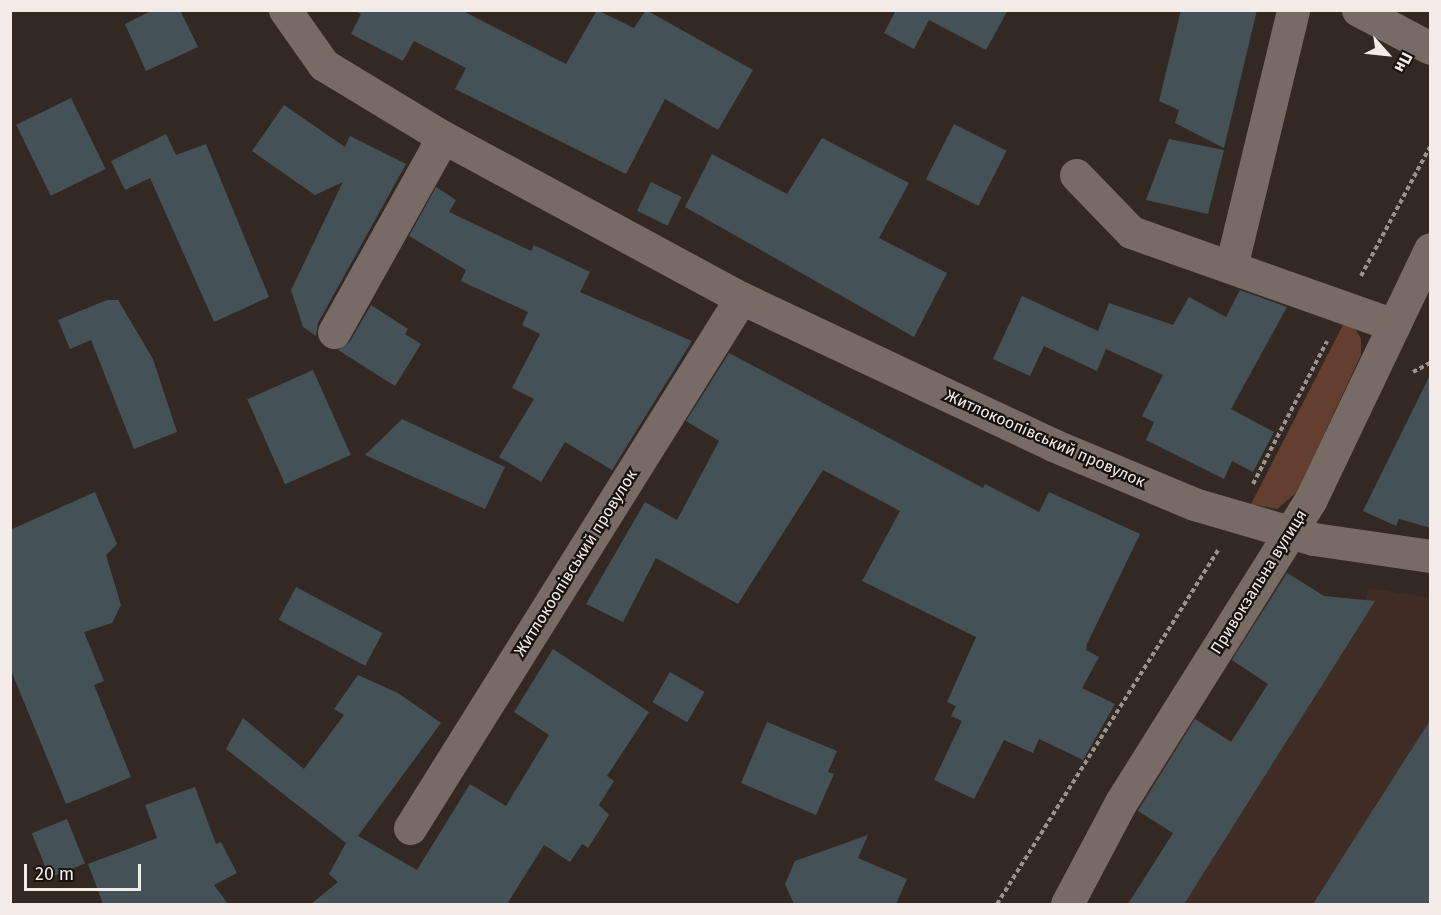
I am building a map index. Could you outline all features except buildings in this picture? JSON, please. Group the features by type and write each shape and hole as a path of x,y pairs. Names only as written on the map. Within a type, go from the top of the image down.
{"street":[{"name":"Житлокоопівський провулок","path":"285,10 324,65 443,137 741,298 1053,446 1215,512 1291,533 1431,556"},
{"path":"1231,267 1293,10"},
{"path":"1358,10 1431,48"},
{"path":"334,332 443,137"},
{"path":"1076,175 1131,232 1394,325"},
{"name":"Привокзальна вулиця","path":"1067,904 1121,802 1291,533 1431,249"},
{"name":"Житлокоопівський провулок","path":"411,828 741,298"}],"shaded area":[{"path":"1344,323 1354,326 1361,339 1361,355 1297,492 1277,509 1251,504"},
{"path":"1281,568 1324,596 1365,600 1369,588 1430,598 1430,904 1128,904 1175,831 1131,806 1189,715 1231,741 1245,721 1268,683 1225,656"}]}
